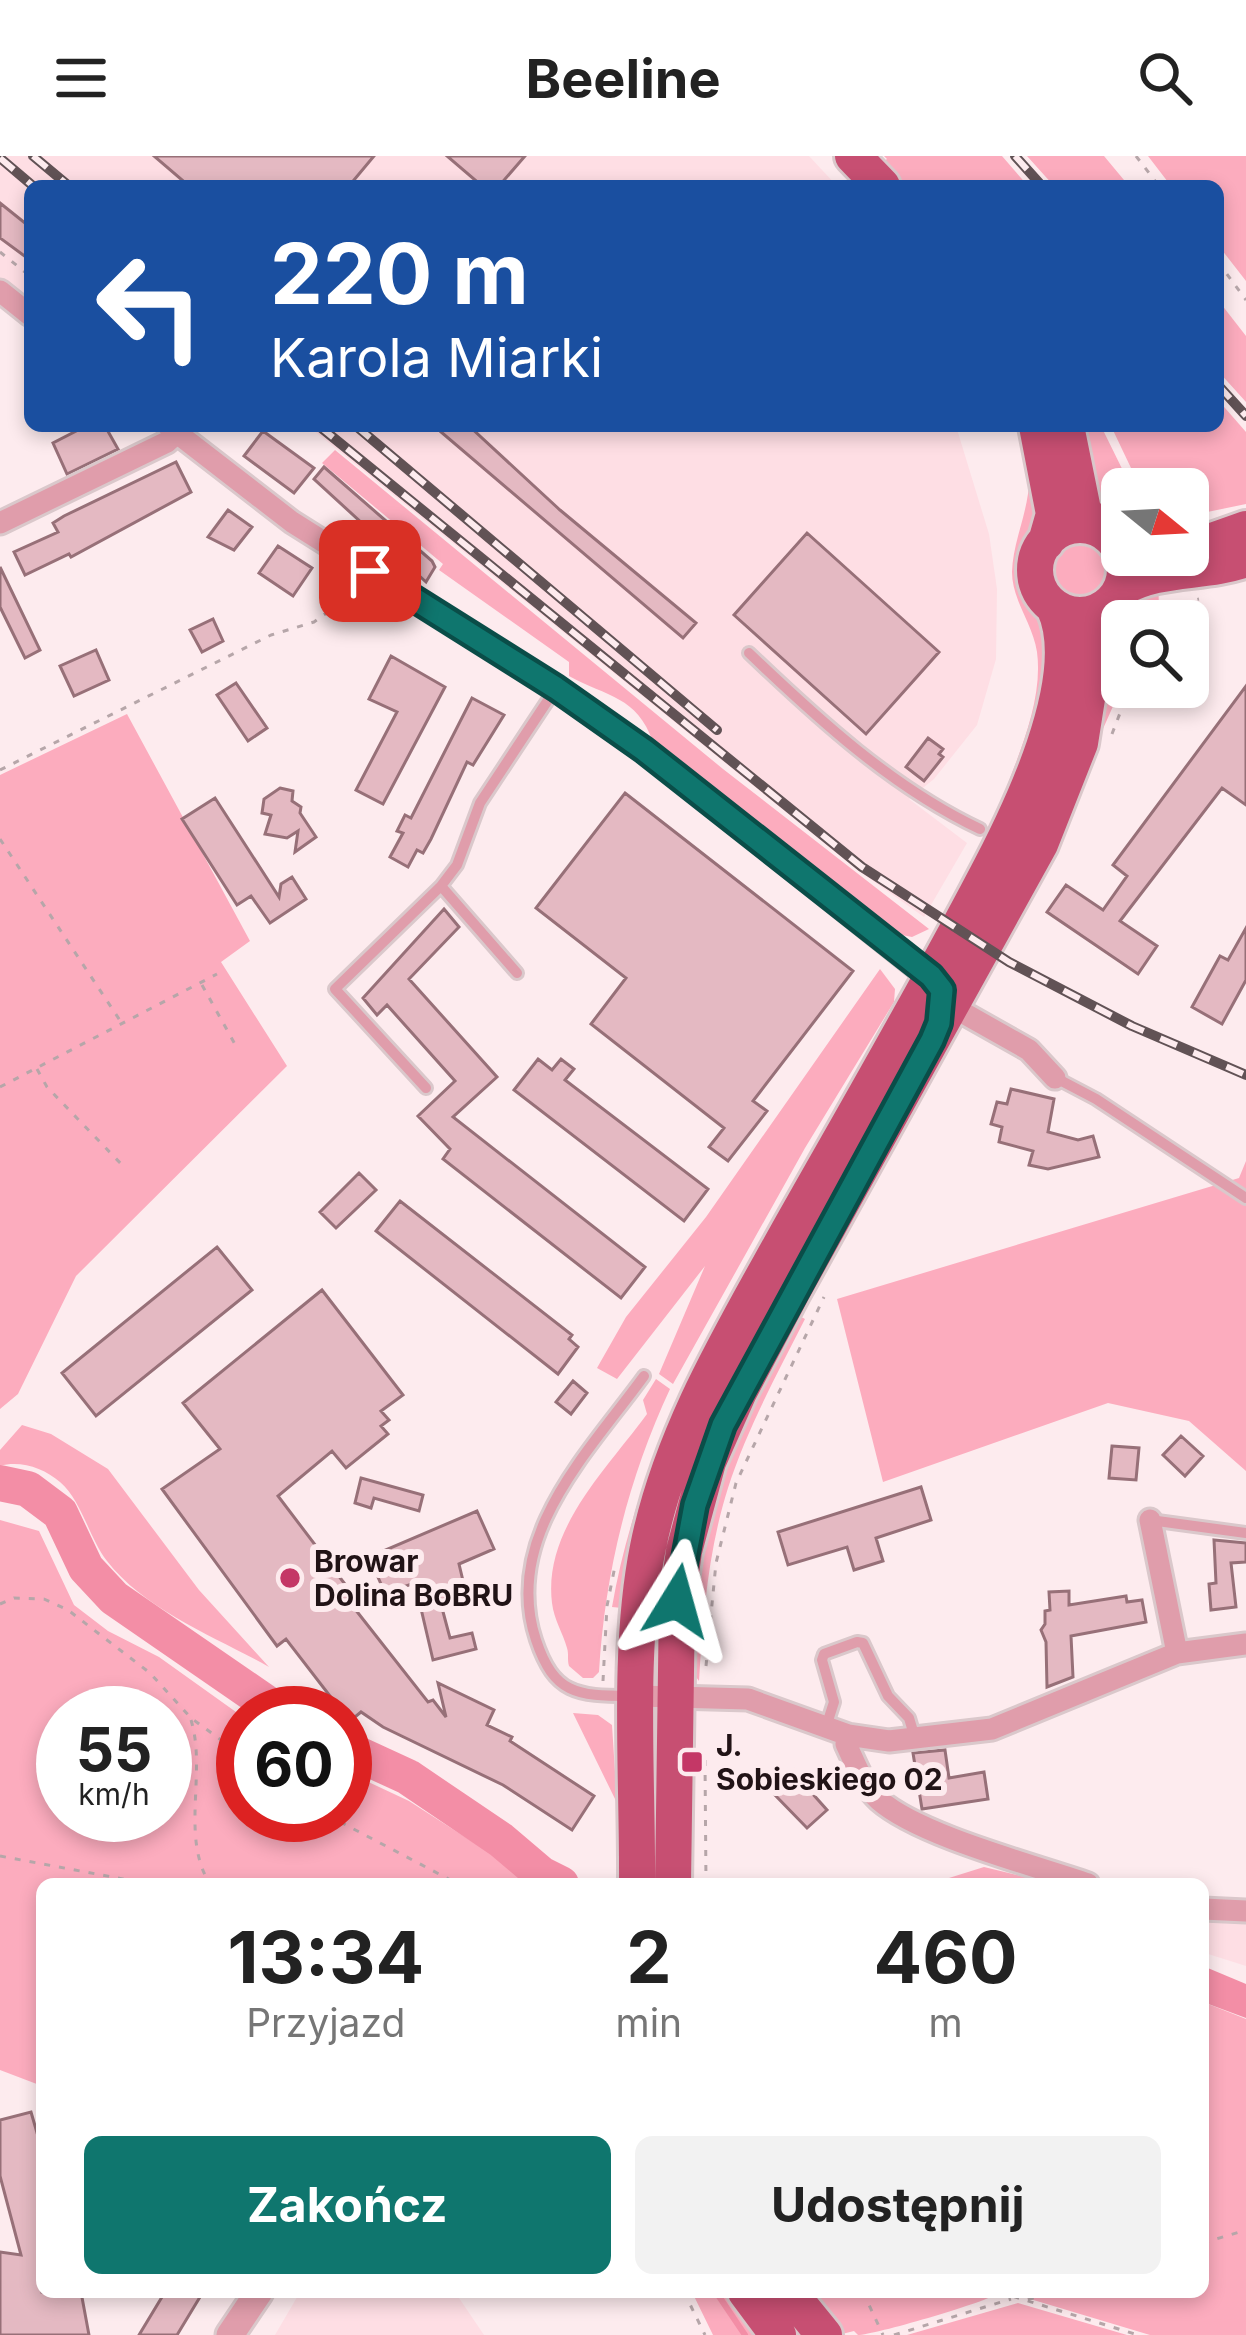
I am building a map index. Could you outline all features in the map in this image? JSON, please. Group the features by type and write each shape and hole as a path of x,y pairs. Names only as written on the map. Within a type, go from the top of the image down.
{"main road":[{"path":"853,156 876,180"},
{"path":"1038,432 1054,514 1036,576 1054,607 1069,614 1111,599 1150,575 1223,567 1246,559"},
{"path":"1067,432 1083,510 1101,528"},
{"path":"1046,542 1064,529 1101,535"},
{"path":"1209,541 1246,529"},
{"path":"656,1696 684,1551 715,1444 792,1292 932,1040 941,991 989,938 1040,844 1080,742 1119,576"},
{"path":"665,1870 648,1548 682,1436 730,1337 941,991 1053,718 1062,630 1054,607"},
{"path":"750,2298 778,2335"},
{"path":"794,2298 824,2335"}],"street":[{"path":"0,292 24,310"},
{"path":"0,523 167,442 172,432"},
{"path":"176,432 292,522 556,688 727,813 941,991 1029,1050 1055,1078"},
{"path":"1150,1520 1177,1654"},
{"path":"656,1696 748,1700 848,1735 877,1741 915,1738 992,1729 1177,1654 1246,1644"},
{"path":"848,1735 846,1744 867,1786 896,1812 956,1839 1070,1878"},
{"path":"1209,1910 1246,1911"},
{"path":"230,2335 255,2298"}],"lane":[{"path":"749,653 797,699 914,791 980,829"},
{"path":"426,1088 335,989 457,865 480,803 556,688"},
{"path":"441,886 517,973"},
{"path":"1055,1078 1246,1198"},
{"path":"644,1376 558,1496 536,1537 526,1577 534,1634 563,1688 587,1696 656,1696"},
{"path":"1150,1520 1246,1533"},
{"path":"826,1727 834,1702 824,1654 857,1642 863,1643 915,1738"}],"path":[{"path":"1136,156 1154,180"},
{"path":"0,252 24,271"},
{"path":"1224,270 1246,300"},
{"path":"0,770 271,635 314,622 362,586"},
{"path":"1197,600 1204,597"},
{"path":"1112,734 1122,708"},
{"path":"0,839 122,1024"},
{"path":"0,1086 217,974"},
{"path":"201,983 236,1046"},
{"path":"37,1068 47,1087 126,1169"},
{"path":"705,1677 716,1563 736,1483 826,1292"},
{"path":"0,1604 14,1598 44,1599 68,1610 162,1686"},
{"path":"192,1721 199,1744 196,1828 200,1868 206,1878"},
{"path":"665,1870 705,1750"},
{"path":"372,1839 447,1878"},
{"path":"0,1856 118,1878"},
{"path":"1209,2241 1246,2230"},
{"path":"687,2298 705,2335"},
{"path":"866,2298 883,2335"},
{"path":"1027,2302 1035,2298"},
{"path":"894,2335 1013,2299 1138,2335"}],"shaded area":[{"path":"0,156 809,156 831,180 24,180 24,298 0,278"},
{"path":"884,156 1002,156 1023,180 896,180 880,164 887,159"},
{"path":"1027,156 1104,156 1124,180 1049,180"},
{"path":"1148,156 1246,156 1246,281 1224,253 1224,180 1166,180"},
{"path":"1224,308 1246,336 1246,402 1224,378"},
{"path":"1224,407 1246,432 1246,504 1209,512 1209,468 1131,468 1114,432 1224,432"},
{"path":"315,432 958,432 989,534 997,589 996,659 977,725 934,779 909,799 967,843 924,917 859,871"},
{"path":"1075,432 1104,432 1122,468 1101,468 1101,509"},
{"path":"335,450 723,769 929,929 912,937 902,935 653,742 629,706 569,676 569,662 439,570 443,564 322,463"},
{"path":"1029,472 1044,504 1021,574 1030,603 1051,631 1038,728 998,812 1026,733 1038,672 1035,642 1012,572"},
{"path":"1071,545 1101,550 1101,576 1111,576 1109,583 1093,599 1071,599 1055,583 1055,561"},
{"path":"1158,582 1159,600 1134,600"},
{"path":"1101,708 1112,708 1102,731 1098,727"},
{"path":"127,714 250,941 221,962 287,1066 76,1276 18,1394 0,1409 0,775"},
{"path":"880,969 895,989 894,1002 805,1148 673,1384 659,1374 705,1266 617,1379 597,1368 626,1317 706,1217"},
{"path":"859,1076 622,1608 612,1607 628,1535 679,1397 746,1267"},
{"path":"1246,1161 1246,1471 1189,1421 1108,1403 883,1482 837,1299 1239,1178"},
{"path":"796,1314 805,1319 753,1423 721,1512 699,1681 686,1663 711,1487"},
{"path":"656,1379 670,1389 642,1457 621,1527 599,1672 583,1678 569,1666 553,1609 557,1550 581,1501 647,1414 643,1400"},
{"path":"22,1425 51,1434 108,1469 199,1590 269,1667 161,1609 123,1579 101,1552 68,1490 54,1477 24,1465 0,1466 0,1450"},
{"path":"0,1520 39,1531 74,1605 216,1698 216,1842 372,1842 372,1784 409,1801 529,1878 36,1878 36,2084 0,2070"},
{"path":"573,1713 598,1715 612,1725 617,1803"},
{"path":"984,1867 1030,1878 949,1878"},
{"path":"1209,1918 1246,1924 1246,1966 1209,1954"},
{"path":"1209,1969 1246,1984 1246,2018 1209,2004"},
{"path":"1209,2004 1246,2019 1246,2335 1150,2335 1027,2298 1209,2298"},
{"path":"297,2298 459,2298 484,2335 275,2335"},
{"path":"695,2298 736,2298 764,2335 713,2335"},
{"path":"809,2298 986,2298 884,2330 838,2335"},
{"path":"1018,2303 1127,2335 907,2335"}],"building":[{"path":"154,156 374,156 354,180 182,180"},
{"path":"447,156 525,156 504,180 475,180"},
{"path":"0,203 24,222 24,256 0,238"},
{"path":"74,432 108,432 118,449 67,474 53,443"},
{"path":"264,432 314,468 294,493 244,456"},
{"path":"441,432 476,432 560,510 696,623 683,638"},
{"path":"176,462 191,492 71,557 25,575 14,552 58,532 53,523 64,516"},
{"path":"324,467 432,561 435,567 426,582 314,479"},
{"path":"228,510 252,527 234,550 208,537"},
{"path":"807,533 939,652 866,734 734,615"},
{"path":"278,546 312,568 293,596 259,573"},
{"path":"0,567 40,650 25,658 0,607"},
{"path":"213,619 223,641 202,652 190,630"},
{"path":"96,650 109,680 74,696 60,666"},
{"path":"391,656 445,687 383,804 356,790 397,712 369,699"},
{"path":"236,683 267,728 248,741 217,695"},
{"path":"1246,686 1246,805 1222,788 1120,921 1157,946 1138,974 1047,912 1066,885 1103,910 1127,876 1113,865"},
{"path":"472,698 504,715 473,765 467,762 431,839 423,853 417,850 408,867 390,857 403,833 397,831 405,815 411,818"},
{"path":"928,738 943,749 939,754 943,757 924,781 906,767"},
{"path":"280,788 293,791 292,801 301,807 316,837 295,852 298,831 287,838 265,834 271,815 262,813 264,799"},
{"path":"625,793 853,971 753,1101 767,1111 728,1161 709,1147 724,1128 591,1024 626,978 536,908"},
{"path":"215,798 279,897 281,884 292,877 306,899 270,923 251,896 237,905 182,819"},
{"path":"444,909 459,927 409,979 497,1077 453,1117 645,1267 621,1298 443,1159 450,1149 418,1116 455,1081 387,1005 377,1015 363,998"},
{"path":"1246,928 1246,980 1222,1024 1192,1007 1220,956 1228,960"},
{"path":"538,1059 552,1070 561,1059 574,1069 565,1080 708,1189 684,1221 514,1090"},
{"path":"1011,1089 1054,1099 1048,1132 1078,1140 1093,1136 1099,1157 1048,1169 1029,1165 1033,1151 999,1142 1002,1127 991,1124 997,1102 1007,1104"},
{"path":"359,1173 376,1190 336,1228 320,1212"},
{"path":"400,1201 572,1335 569,1339 578,1347 558,1374 376,1231"},
{"path":"217,1247 252,1290 96,1416 62,1373"},
{"path":"322,1290 403,1395 381,1411 389,1420 381,1426 388,1434 346,1468 332,1451 278,1496 357,1600 351,1604 428,1702 433,1700 446,1717 438,1683 494,1710 487,1725 512,1737 510,1741 594,1796 572,1830 503,1785 372,1720 372,1686 322,1686 286,1639 277,1646 162,1489 220,1449 183,1403"},
{"path":"573,1381 587,1393 571,1414 556,1402"},
{"path":"1181,1436 1203,1456 1185,1476 1163,1455"},
{"path":"1112,1446 1139,1448 1136,1480 1109,1478"},
{"path":"361,1478 423,1495 419,1511 374,1498 371,1508 355,1503"},
{"path":"921,1487 931,1520 876,1538 883,1561 854,1570 847,1547 788,1565 778,1532"},
{"path":"477,1511 494,1549 459,1564 468,1602 442,1608 450,1638 472,1633 476,1649 433,1660 415,1583 385,1593 369,1557"},
{"path":"1214,1540 1246,1543 1246,1562 1231,1563 1236,1607 1211,1610 1209,1584 1216,1583"},
{"path":"1069,1591 1069,1605 1126,1596 1127,1602 1142,1600 1146,1622 1071,1636 1073,1677 1047,1687 1046,1642 1041,1630 1045,1611 1050,1610 1049,1592"},
{"path":"945,1750 949,1778 984,1772 988,1799 922,1809 913,1753"},
{"path":"795,1774 827,1810 807,1828 774,1794"},
{"path":"31,2112 36,2129 36,2298 82,2298 89,2335 0,2335 0,2252 21,2255 0,2176 0,2120"},
{"path":"161,2298 199,2298 177,2335 139,2335"}],"waterway":[{"path":"0,1483 28,1489 60,1513 86,1568 114,1598 242,1686"},
{"path":"372,1760 408,1777 549,1878"},
{"path":"720,2298 745,2335"}],"railway":[{"path":"33,156 62,180"},
{"path":"1015,156 1037,180"},
{"path":"0,158 26,180"},
{"path":"1224,392 1246,416"},
{"path":"326,432 862,867 1009,962 1132,1026 1246,1075"},
{"path":"363,432 717,730"}],"place":[{"name":"Browar Dolina BoBRU","path":"290,1578"},
{"name":"J. Sobieskiego 02","path":"692,1762"}],"route":[{"path":"370,571 556,688 644,750 931,976 942,990 932,1040 723,1425 695,1505 677,1601"}]}
